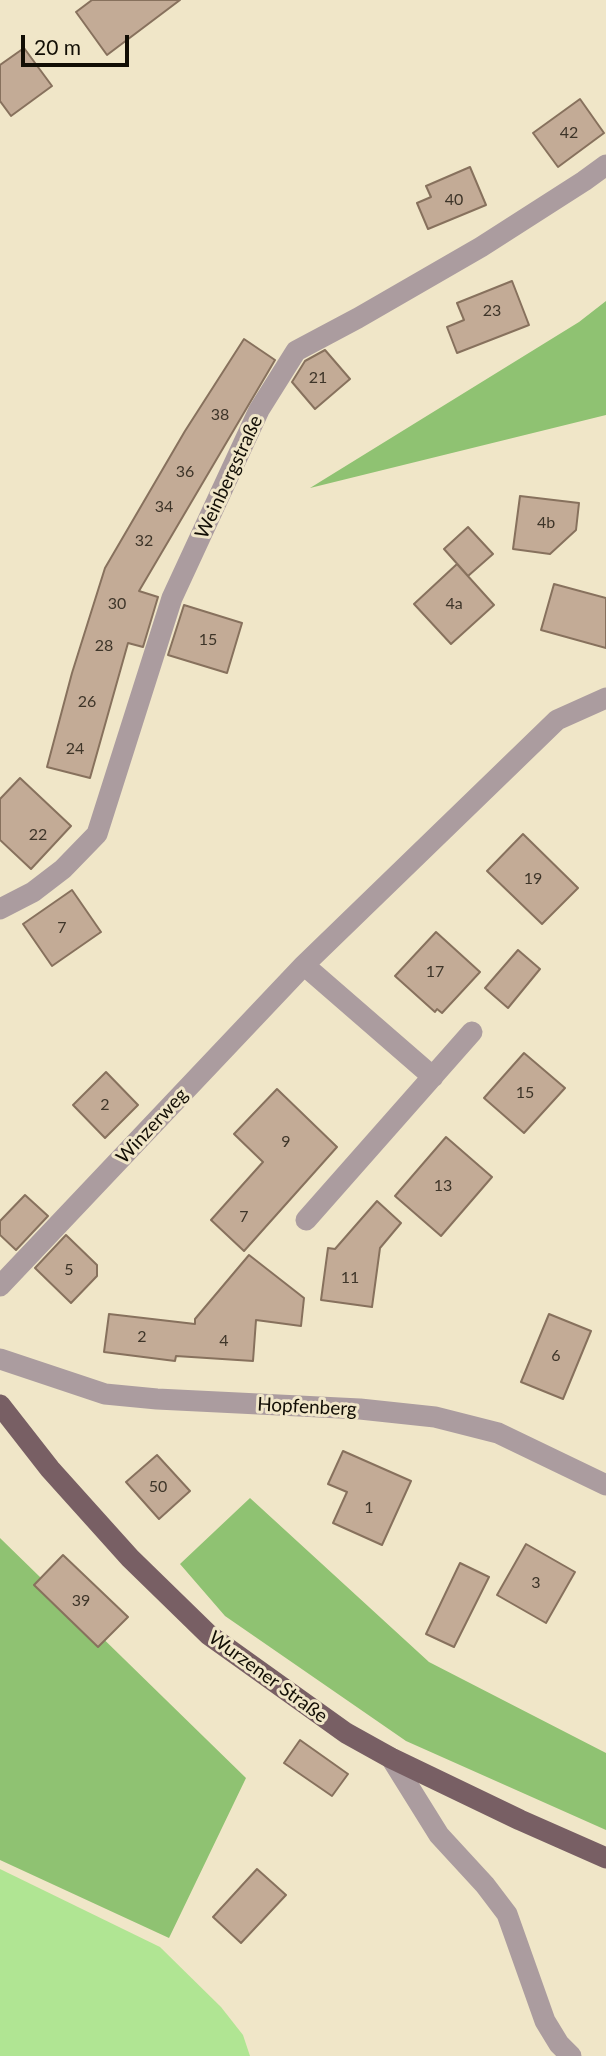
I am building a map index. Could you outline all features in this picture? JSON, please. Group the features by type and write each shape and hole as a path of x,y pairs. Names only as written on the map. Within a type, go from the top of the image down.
{"main road":[{"name":"Wurzener Straße","path":"0,1405 50,1468 130,1559 209,1635 346,1733 520,1821 606,1858"}],"street":[{"name":"Weinbergstraße","path":"0,909 33,892 53,877 97,834 172,598 259,410 296,351 481,247 606,165"},
{"name":"Winzerweg","path":"0,1286 304,965 557,720 606,698"},
{"path":"304,965 433,1077"},
{"path":"306,1220 472,1032"},
{"name":"Hopfenberg","path":"0,1359 105,1394 360,1409 435,1417 498,1433 606,1485"},
{"path":"391,1758 439,1835 485,1885 507,1914 545,2021 559,2044 571,2056"}],"green space":[{"path":"606,301 606,415 310,488 579,322"},
{"path":"250,1498 429,1662 606,1753 606,1830 406,1741 225,1616 180,1564"},
{"path":"0,1538 246,1778 169,1938 0,1860"},
{"path":"0,1869 160,1947 221,2007 243,2035 250,2056 0,2056"}],"building":[{"path":"92,0 180,0 107,55 76,12"},
{"path":"24,48 52,86 11,116 0,101 0,65"},
{"path":"580,99 604,133 558,167 533,133"},
{"path":"470,167 486,205 428,229 417,203 431,197 426,186"},
{"path":"512,281 529,325 457,353 447,327 464,320 457,303"},
{"path":"244,339 275,360 139,591 158,597 143,647 128,643 90,778 47,767 72,673 105,568 185,431"},
{"path":"325,350 350,379 315,409 292,382 305,361"},
{"path":"520,496 579,503 576,530 550,554 513,549"},
{"path":"468,527 493,554 468,576 444,549"},
{"path":"457,564 494,605 451,644 414,604"},
{"path":"554,584 606,598 606,648 541,630"},
{"path":"184,605 242,623 227,673 168,655"},
{"path":"20,778 71,826 31,869 0,840 0,799"},
{"path":"523,834 578,888 542,924 487,871"},
{"path":"72,890 101,932 52,966 23,924"},
{"path":"436,932 480,972 442,1013 437,1009 435,1012 395,976"},
{"path":"518,950 540,969 508,1008 485,988"},
{"path":"524,1053 565,1088 524,1133 484,1098"},
{"path":"106,1072 138,1105 105,1138 73,1105"},
{"path":"277,1089 337,1147 244,1251 211,1220 263,1162 234,1134"},
{"path":"446,1137 492,1177 441,1236 395,1196"},
{"path":"25,1195 48,1216 16,1250 0,1235 0,1221"},
{"path":"377,1201 401,1223 380,1248 372,1307 321,1300 328,1248 335,1249"},
{"path":"66,1235 97,1265 97,1276 71,1303 35,1268"},
{"path":"249,1255 304,1298 301,1326 256,1320 253,1361 176,1356 175,1361 104,1352 109,1314 195,1324 195,1319"},
{"path":"549,1314 591,1331 563,1399 521,1382"},
{"path":"343,1451 411,1481 382,1545 333,1523 347,1492 328,1484"},
{"path":"157,1455 190,1491 159,1519 126,1482"},
{"path":"526,1544 575,1572 546,1623 497,1595"},
{"path":"63,1555 128,1617 98,1647 34,1585"},
{"path":"460,1563 489,1577 454,1647 426,1634"},
{"path":"300,1740 348,1774 332,1796 284,1763"},
{"path":"257,1869 286,1895 241,1943 213,1917"}]}
